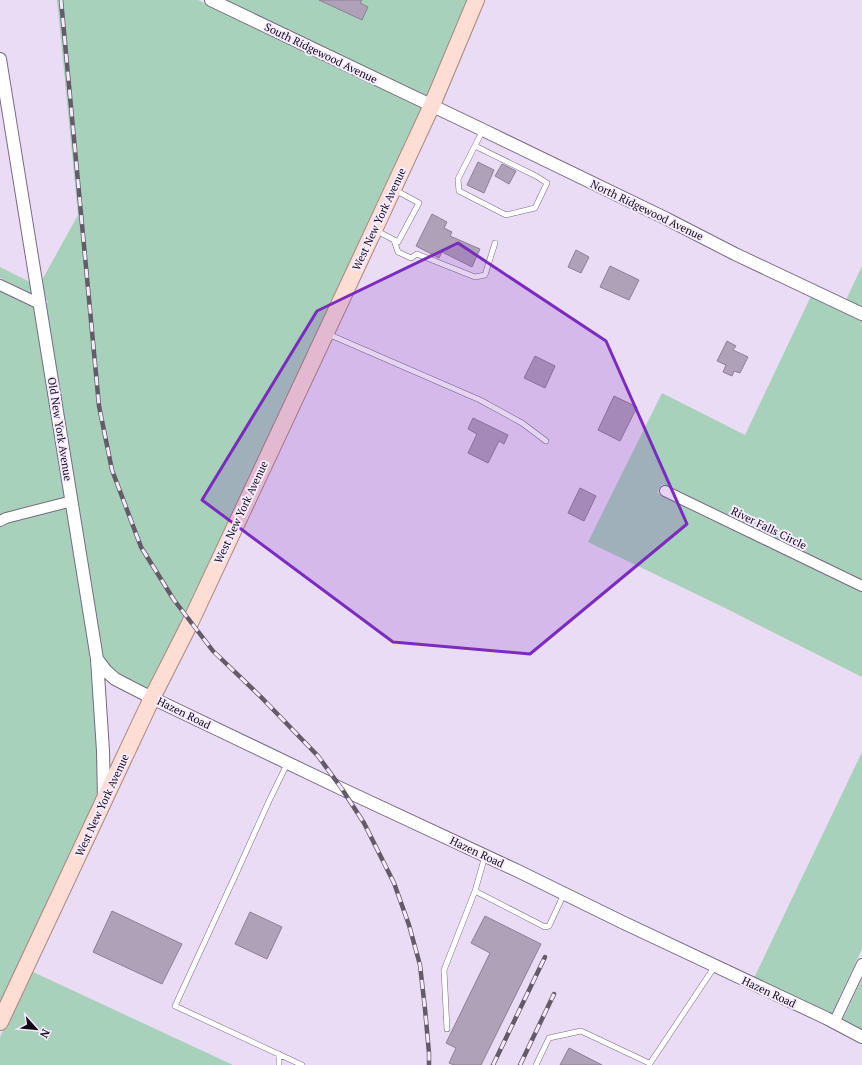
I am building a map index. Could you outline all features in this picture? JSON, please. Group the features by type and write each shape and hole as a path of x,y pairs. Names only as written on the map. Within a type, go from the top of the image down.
{"main road":[{"name":"West New York Avenue","path":"0,1022 152,698 190,623 432,106 476,0"}],"street":[{"name":"South Ridgewood Avenue","path":"211,0 432,106"},
{"name":"Old New York Avenue","path":"0,59 97,659 103,751 104,800"},
{"name":"North Ridgewood Avenue","path":"432,106 862,314"},
{"path":"0,284 40,304"},
{"name":"River Falls Circle","path":"665,491 862,586"},
{"path":"0,521 6,518 72,501"},
{"name":"Hazen Road","path":"97,659 106,671 115,679 152,698 715,966 862,1038"},
{"path":"834,1023 862,964"}],"lane":[{"path":"475,146 547,183 535,208 506,215 459,191 458,179 483,130"},
{"path":"374,230 398,242 419,203 393,189"},
{"path":"394,240 398,252 411,258 417,254 475,277 485,275 495,243"},
{"path":"325,333 480,400 522,423 546,441"},
{"path":"288,763 269,801 234,881 175,1006 302,1065"},
{"path":"447,1029 444,970 475,891 485,856"},
{"path":"475,891 546,927 549,926 564,894"},
{"path":"536,1065 549,1038 581,1031 649,1064 715,966"},
{"path":"279,1054 279,1065"}],"highlighted area":[{"path":"458,243 606,341 687,524 530,654 393,642 202,500 317,311"}],"green space":[{"path":"57,0 198,0 424,108 185,620 149,690 119,675 111,668 103,657 46,305 48,301 46,300 42,280 78,215"},
{"path":"224,0 469,0 428,98"},
{"path":"862,266 862,308 846,300"},
{"path":"0,267 30,282 32,294 0,278"},
{"path":"0,291 34,307 91,656 89,657 91,660 97,751 98,798 0,1007"},
{"path":"811,296 862,320 862,580 662,484 657,493 862,592 862,677 723,607 588,542 662,393 745,435"},
{"path":"862,752 862,949 831,1015 754,978"},
{"path":"31,971 233,1065 0,1065 0,1037"},
{"path":"862,979 862,1031 842,1021"}],"building":[{"path":"319,0 362,0 360,3 368,7 362,20"},
{"path":"478,162 494,170 484,193 467,185"},
{"path":"502,164 516,171 509,184 495,176"},
{"path":"432,214 447,222 444,228 452,232 450,236 480,249 472,267 442,252 439,258 416,246"},
{"path":"576,250 589,257 581,273 568,267"},
{"path":"610,266 639,280 629,300 600,287"},
{"path":"727,341 736,346 733,350 748,357 740,373 734,371 732,376 723,372 726,365 717,361"},
{"path":"535,356 555,366 545,388 524,378"},
{"path":"614,396 637,407 620,441 598,430"},
{"path":"473,418 508,435 504,444 499,441 488,463 468,453 477,434 468,429"},
{"path":"580,488 596,496 584,521 568,513"},
{"path":"112,911 182,944 162,984 93,952"},
{"path":"250,912 282,927 267,959 235,944"},
{"path":"485,916 541,944 481,1065 454,1065 449,1063 456,1048 446,1043 490,953 471,943"},
{"path":"569,1048 602,1065 560,1065"}],"railway":[{"path":"61,0 99,406 112,470 141,547 174,600 213,651 261,697 318,756 364,823 394,883 409,925 420,965 429,1065"},
{"path":"493,1065 545,957"},
{"path":"520,1065 554,994"}]}
